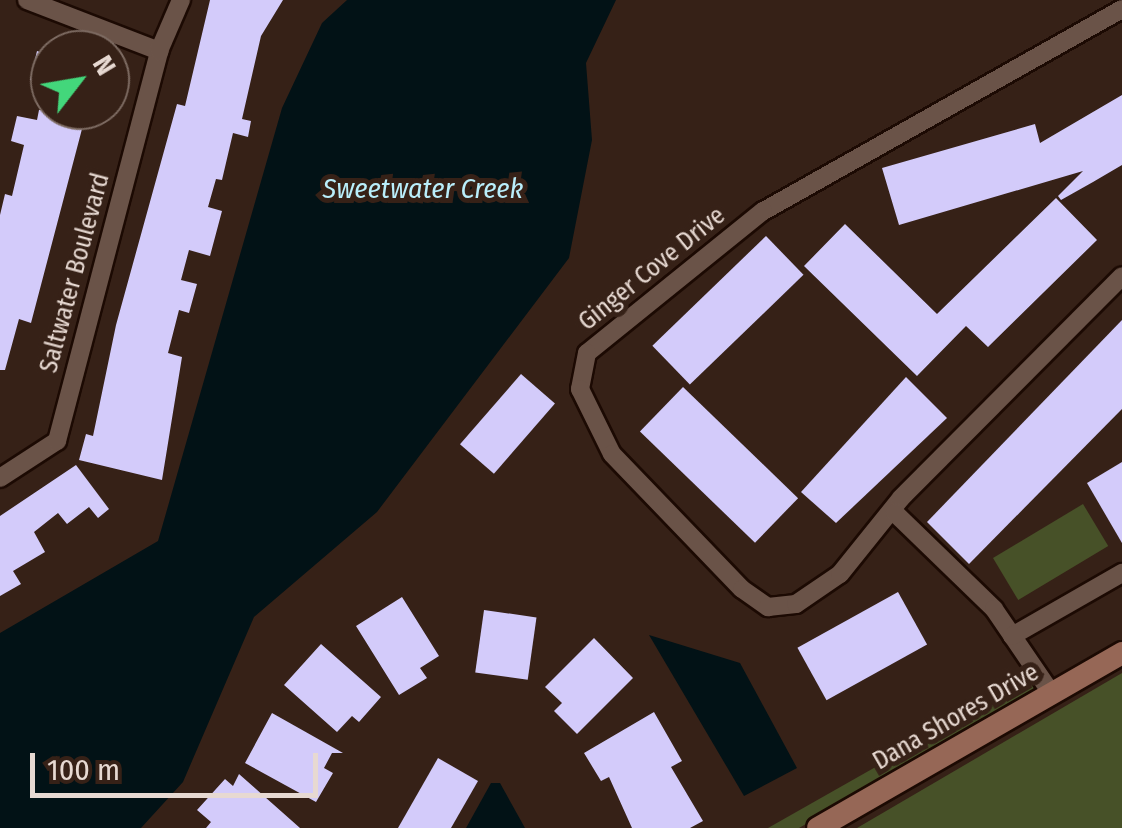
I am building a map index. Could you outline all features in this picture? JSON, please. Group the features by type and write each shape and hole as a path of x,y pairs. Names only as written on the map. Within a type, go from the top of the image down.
{"street":[{"path":"27,0 158,52"},
{"name":"Saltwater Boulevard","path":"0,478 57,441 158,52 181,0"},
{"name":"Ginger Cove Drive","path":"1122,9 762,211 588,354 580,389 612,454 742,589 768,606 812,597 895,513 902,498 1122,276"},
{"path":"895,513 994,609 1052,694"},
{"path":"1012,636 1122,573"},
{"name":"Dana Shores Drive","path":"818,828 1122,654"}],"green space":[{"path":"1083,504 1108,546 1018,600 993,558"},
{"path":"1122,673 1122,828 857,828"},
{"path":"1029,680 1036,691 799,828 768,828"}],"water":[{"name":"Sweetwater Creek","path":"347,0 616,0 586,63 592,140 569,258 377,512 254,617 183,782 141,828 0,828 0,633 158,541 282,108 322,23"},
{"path":"649,635 740,663 797,768 744,796"},
{"path":"491,783 500,783 525,828 466,828"}],"building":[{"path":"210,0 283,0 261,36 242,119 251,121 248,137 233,133 222,180 216,179 208,207 222,211 210,256 189,250 181,280 197,284 189,313 179,310 168,353 182,357 162,480 79,460 86,434 93,436 116,325 177,104 185,106"},
{"path":"1122,95 1122,165 1093,182 1061,200 1058,196 1083,171 899,225 882,168 1035,124 1040,143"},
{"path":"17,116 30,119 30,130 82,130 31,323 19,319 5,370 0,370 0,215 5,194 12,196 24,145 11,141"},
{"path":"1056,198 1097,240 988,347 966,326 917,376 804,266 845,224 937,314"},
{"path":"766,236 804,275 690,385 652,346"},
{"path":"1122,320 1122,409 969,564 927,522"},
{"path":"521,374 555,404 494,474 460,444"},
{"path":"906,377 947,418 836,523 801,492"},
{"path":"683,387 798,498 755,543 640,432"},
{"path":"1122,462 1122,543 1087,483"},
{"path":"76,465 109,509 98,518 89,507 67,524 58,513 34,532 45,552 13,571 21,584 0,596 0,516"},
{"path":"898,592 927,644 827,700 797,648"},
{"path":"402,597 439,656 420,668 427,678 399,695 356,626"},
{"path":"484,610 536,617 528,680 475,672"},
{"path":"594,638 633,678 577,734 554,711 562,703 545,687"},
{"path":"321,644 381,697 359,722 352,716 337,732 284,685"},
{"path":"654,712 682,761 671,767 703,821 690,828 632,828 609,777 601,781 584,753"},
{"path":"272,713 343,753 332,753 324,768 333,773 316,802 245,763"},
{"path":"438,758 478,781 451,828 398,828"},
{"path":"239,774 300,828 206,828 211,822 197,810 225,779 233,786"}]}
